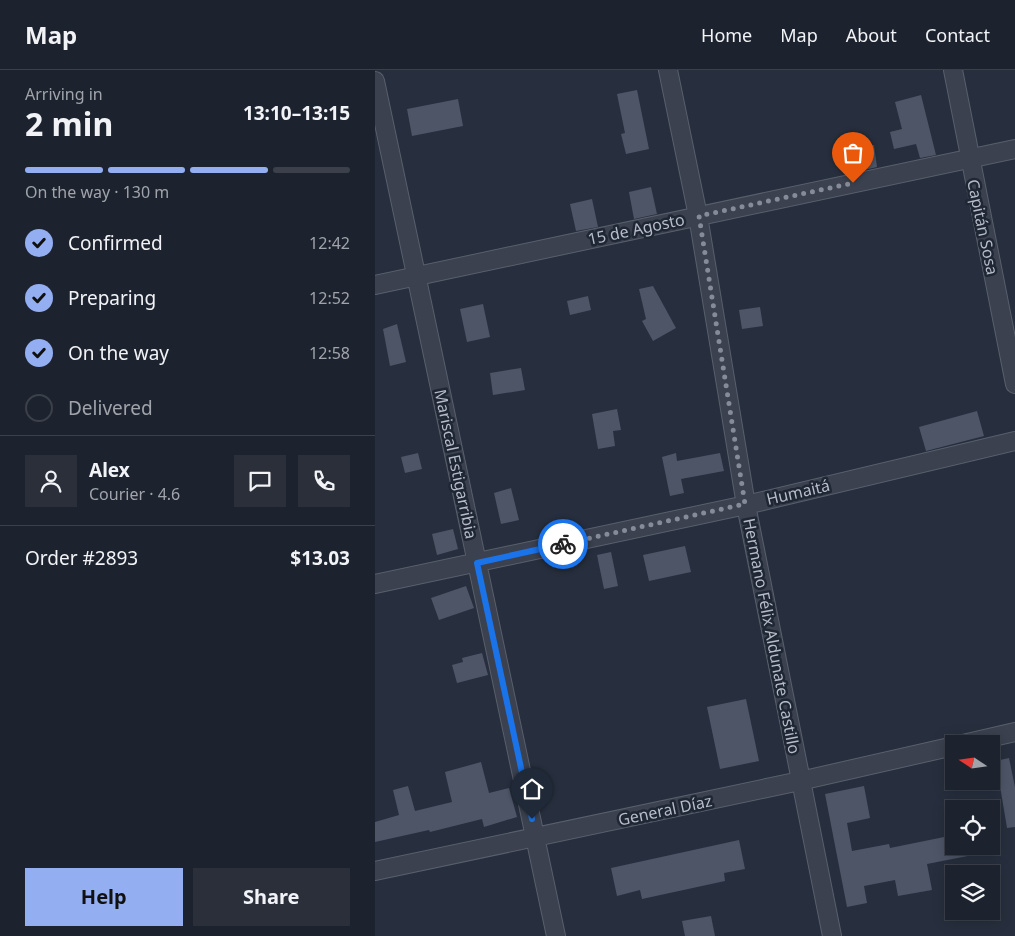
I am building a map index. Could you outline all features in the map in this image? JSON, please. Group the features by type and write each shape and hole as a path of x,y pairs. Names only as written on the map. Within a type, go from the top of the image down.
{"street":[{"name":"Hermano Félix Aldunate Castillo","path":"668,70 699,216 745,504 832,936"},
{"name":"Capitán Sosa","path":"953,70 1015,384"},
{"name":"Mariscal Estigarribia","path":"375,81 556,936"},
{"name":"15 de Agosto","path":"375,285 1015,149"},
{"name":"Humaitá","path":"375,584 745,504 1015,441"},
{"path":"1000,735 1015,732"},
{"name":"General Díaz","path":"375,871 800,781 945,748"}],"building":[{"path":"637,90 649,149 626,154 621,134 625,133 617,94"},
{"path":"921,95 936,155 920,158 916,144 894,149 890,132 902,129 895,102"},
{"path":"458,99 463,126 412,136 407,109"},
{"path":"874,145 877,167 855,172 851,149"},
{"path":"651,187 657,214 634,219 629,192"},
{"path":"592,199 598,227 576,231 570,204"},
{"path":"653,286 676,328 653,341 642,321 646,319 639,289"},
{"path":"588,296 591,310 570,315 567,301"},
{"path":"483,304 490,337 467,342 460,309"},
{"path":"760,307 763,326 742,329 739,310"},
{"path":"397,324 406,362 390,366 383,329"},
{"path":"521,368 525,390 493,395 490,373"},
{"path":"617,409 621,430 613,431 615,446 598,449 592,414"},
{"path":"977,411 984,436 926,451 919,427"},
{"path":"418,453 422,469 405,473 401,457"},
{"path":"676,453 677,461 720,453 724,471 681,479 684,493 670,496 662,457"},
{"path":"511,488 519,520 501,524 494,493"},
{"path":"453,529 458,549 437,555 432,534"},
{"path":"685,546 691,572 649,581 643,555"},
{"path":"611,552 618,586 604,589 597,555"},
{"path":"466,586 474,608 439,620 431,598"},
{"path":"482,653 488,675 457,683 452,665 463,662 462,658"},
{"path":"746,699 759,761 720,769 707,707"},
{"path":"1009,758 1015,787 1015,827 1007,828 1000,786 1000,760"},
{"path":"481,762 489,793 509,788 517,817 484,827 482,819 430,832 429,830 375,842 375,822 399,815 393,790 408,786 415,811 452,802 445,772"},
{"path":"864,786 870,818 847,823 852,851 889,844 890,848 945,837 945,855 973,855 927,864 932,890 898,896 895,880 864,886 867,903 847,907 825,794"},
{"path":"739,840 745,869 724,873 725,881 642,899 640,890 617,896 611,868"},
{"path":"711,916 715,936 685,936 682,921"}],"way so far":[{"path":"563,544 745,504 699,216 853,183"}],"route":[{"path":"532,819 477,563 563,544"}]}
